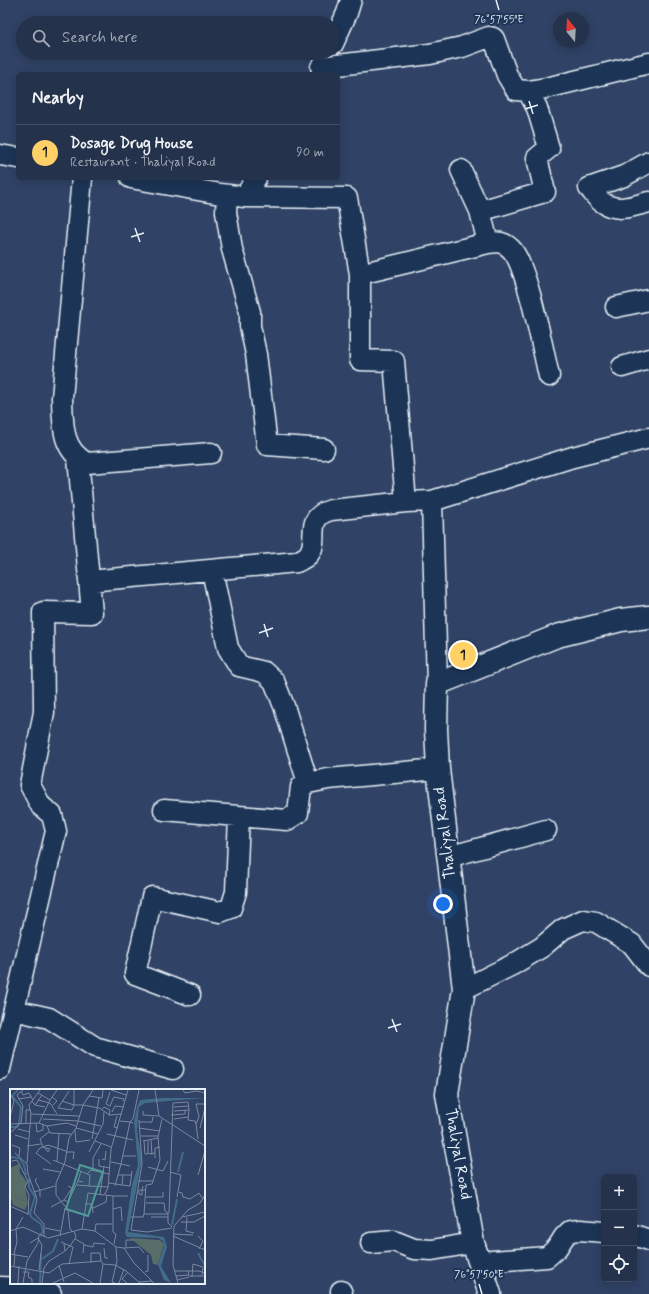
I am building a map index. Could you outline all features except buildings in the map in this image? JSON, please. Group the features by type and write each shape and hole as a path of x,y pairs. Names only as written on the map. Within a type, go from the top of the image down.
{"street":[{"path":"340,28 351,0"},
{"path":"322,65 430,54 462,47 489,37 493,38 508,75 516,90 528,91 649,63"},
{"path":"480,211 545,192 536,158 549,148 537,108 528,91"},
{"path":"0,156 16,158"},
{"path":"649,162 624,176 589,188 602,202 616,209 649,202"},
{"path":"461,170 480,211 488,243"},
{"path":"82,180 62,398 63,429 69,445 78,458 87,463 211,454"},
{"path":"143,180 236,196 347,198 360,274 360,360 394,361 406,502"},
{"path":"254,180 236,196 226,212 232,249 250,312 250,326 256,354 267,445 324,449"},
{"path":"360,274 488,243 501,242 512,249 518,259 527,284 549,376"},
{"path":"616,307 649,300"},
{"path":"622,367 649,360"},
{"path":"89,581 297,562 307,557 311,551 315,521 322,513 331,510 406,502 432,501 573,457 649,438"},
{"path":"0,1069 56,831 52,815 41,806 30,785 44,712 43,612 92,613 78,458"},
{"path":"432,501 437,684 557,636 622,620 649,617"},
{"path":"212,570 228,648 239,666 264,672 274,680 284,706 308,783"},
{"name":"Thaliyal Road","path":"437,684 436,729 438,769 464,989 447,1094 476,1252 490,1294"},
{"path":"164,810 287,820 298,813 301,787 308,783 328,779 438,769"},
{"path":"190,996 135,974 152,897 220,912 231,908 236,892 239,816"},
{"path":"448,856 546,830"},
{"path":"464,989 514,964 542,947 563,929 583,920 596,922 632,944 649,966"},
{"path":"14,1010 49,1018 95,1047 173,1068"},
{"path":"371,1243 394,1241 414,1249 547,1257 557,1248 570,1231 580,1230 601,1232"},
{"path":"637,1236 649,1240"},
{"path":"0,1288 25,1289 50,1294"}],"place":[{"name":"Dosage Drug House","path":"463,655"}]}
